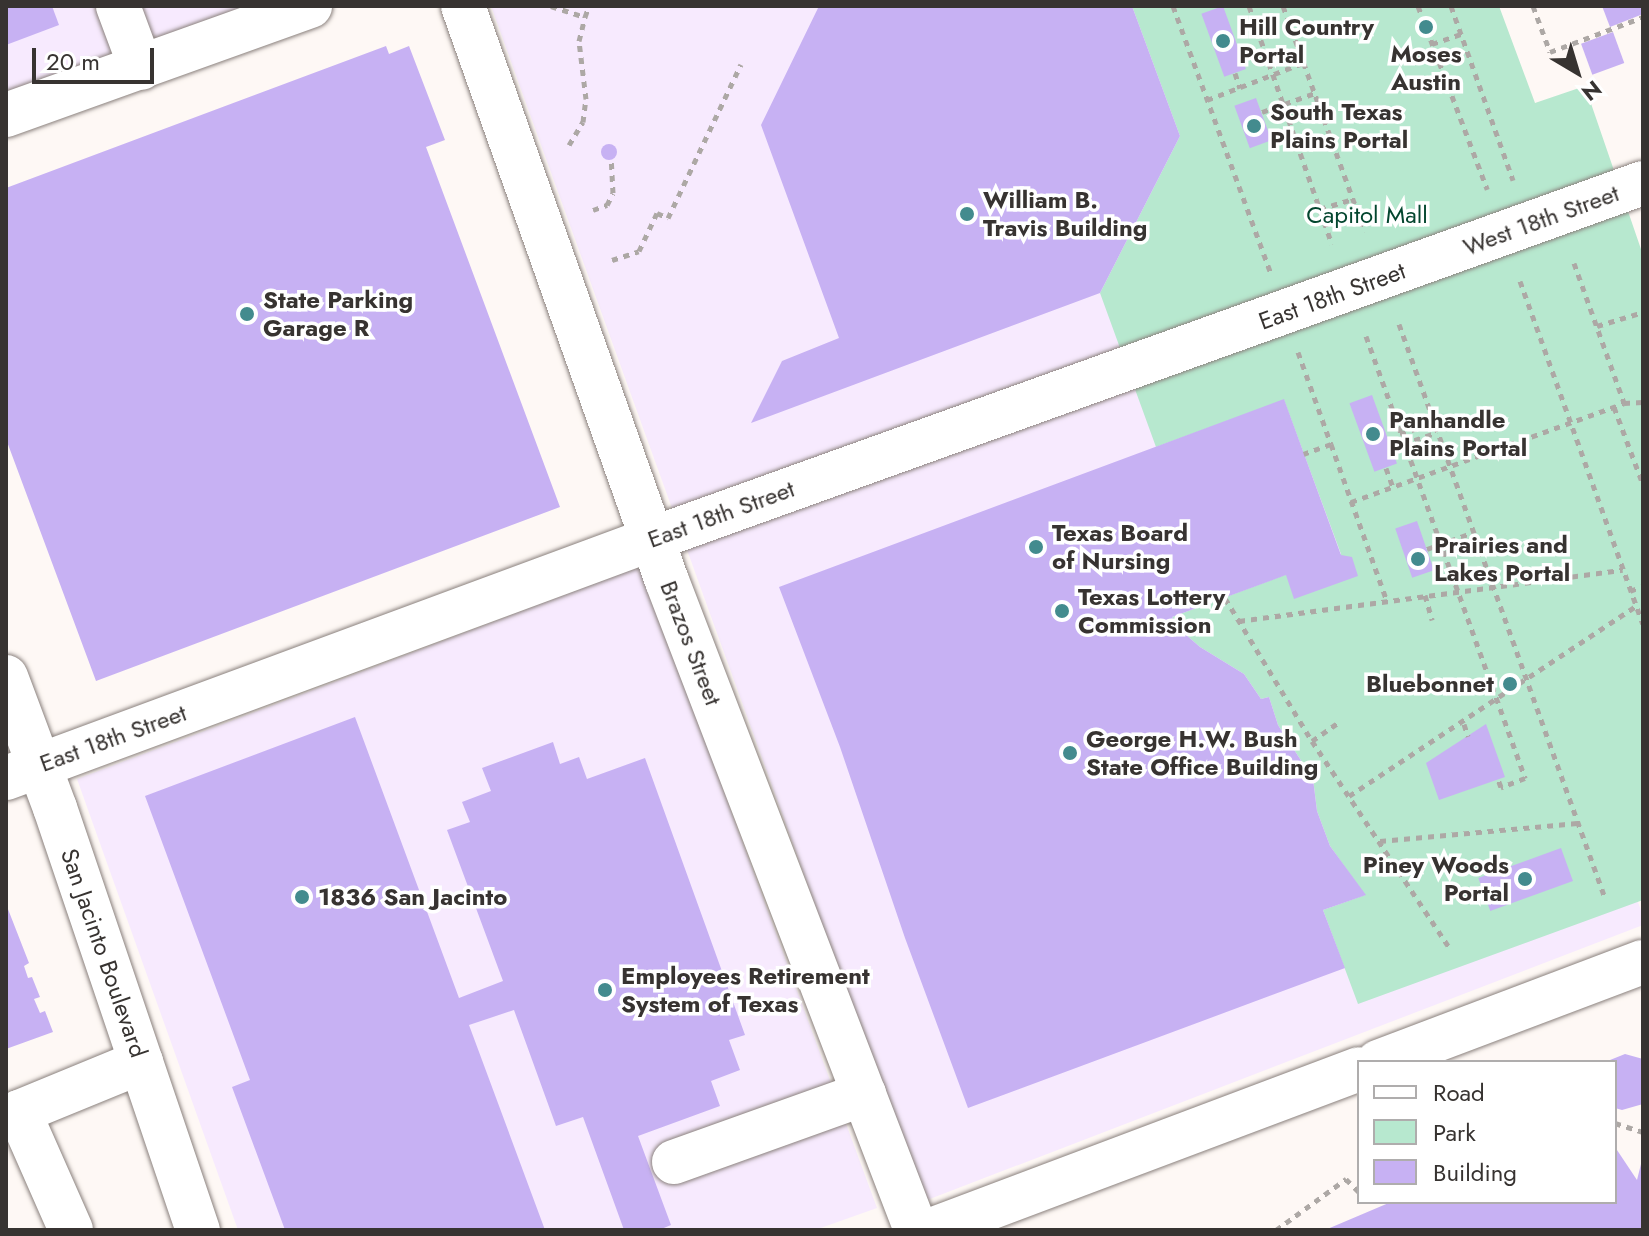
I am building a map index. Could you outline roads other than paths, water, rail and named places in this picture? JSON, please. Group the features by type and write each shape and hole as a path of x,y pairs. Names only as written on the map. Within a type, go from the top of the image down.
{"street":[{"path":"118,6 141,68"},
{"path":"6,115 310,6"},
{"name":"Brazos Street","path":"463,6 652,539 916,1230"},
{"name":"West 18th Street","path":"1439,257 1643,183"},
{"name":"East 18th Street","path":"23,772 652,539 1439,257"},
{"name":"San Jacinto Boulevard","path":"6,677 23,772 141,1062 198,1230"},
{"path":"1383,1060 1643,962"},
{"path":"71,1230 19,1112 141,1062"},
{"path":"931,1230 1357,1070"},
{"path":"674,1162 864,1094"}],"place":[{"name":"Moses Austin","path":"1426,27"},
{"name":"Hill Country Portal","path":"1223,41"},
{"name":"South Texas Plains Portal","path":"1254,126"},
{"name":"William B. Travis Building","path":"967,214"},
{"name":"State Parking Garage R","path":"247,314"},
{"name":"Panhandle Plains Portal","path":"1373,434"},
{"name":"Texas Board of Nursing","path":"1036,547"},
{"name":"Prairies and Lakes Portal","path":"1418,559"},
{"name":"Texas Lottery Commission","path":"1062,611"},
{"name":"Bluebonnet","path":"1510,684"},
{"name":"George H.W. Bush State Office Building","path":"1070,753"},
{"name":"Piney Woods Portal","path":"1525,879"},
{"name":"1836 San Jacinto","path":"302,897"},
{"name":"Employees Retirement System of Texas","path":"605,990"}],"park label":[{"name":"Capitol Mall","path":"1367,215"}]}
